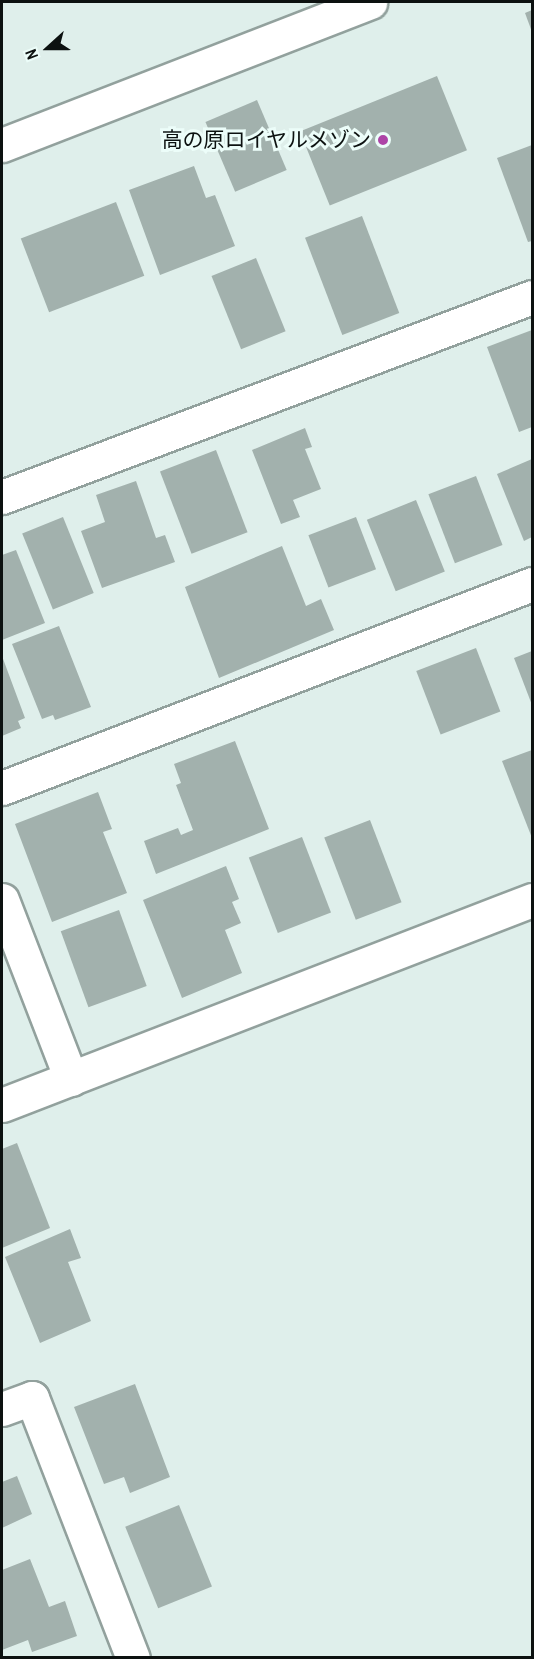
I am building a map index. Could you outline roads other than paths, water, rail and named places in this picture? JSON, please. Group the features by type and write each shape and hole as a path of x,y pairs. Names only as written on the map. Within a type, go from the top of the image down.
{"street":[{"path":"2,145 370,2"},
{"path":"2,498 532,297"},
{"path":"2,788 532,584"},
{"path":"2,900 70,1079"},
{"path":"2,1106 532,900"},
{"path":"2,1409 32,1398 133,1658"}],"place":[{"name":"高の原ロイヤルメゾン","path":"383,140"}]}
